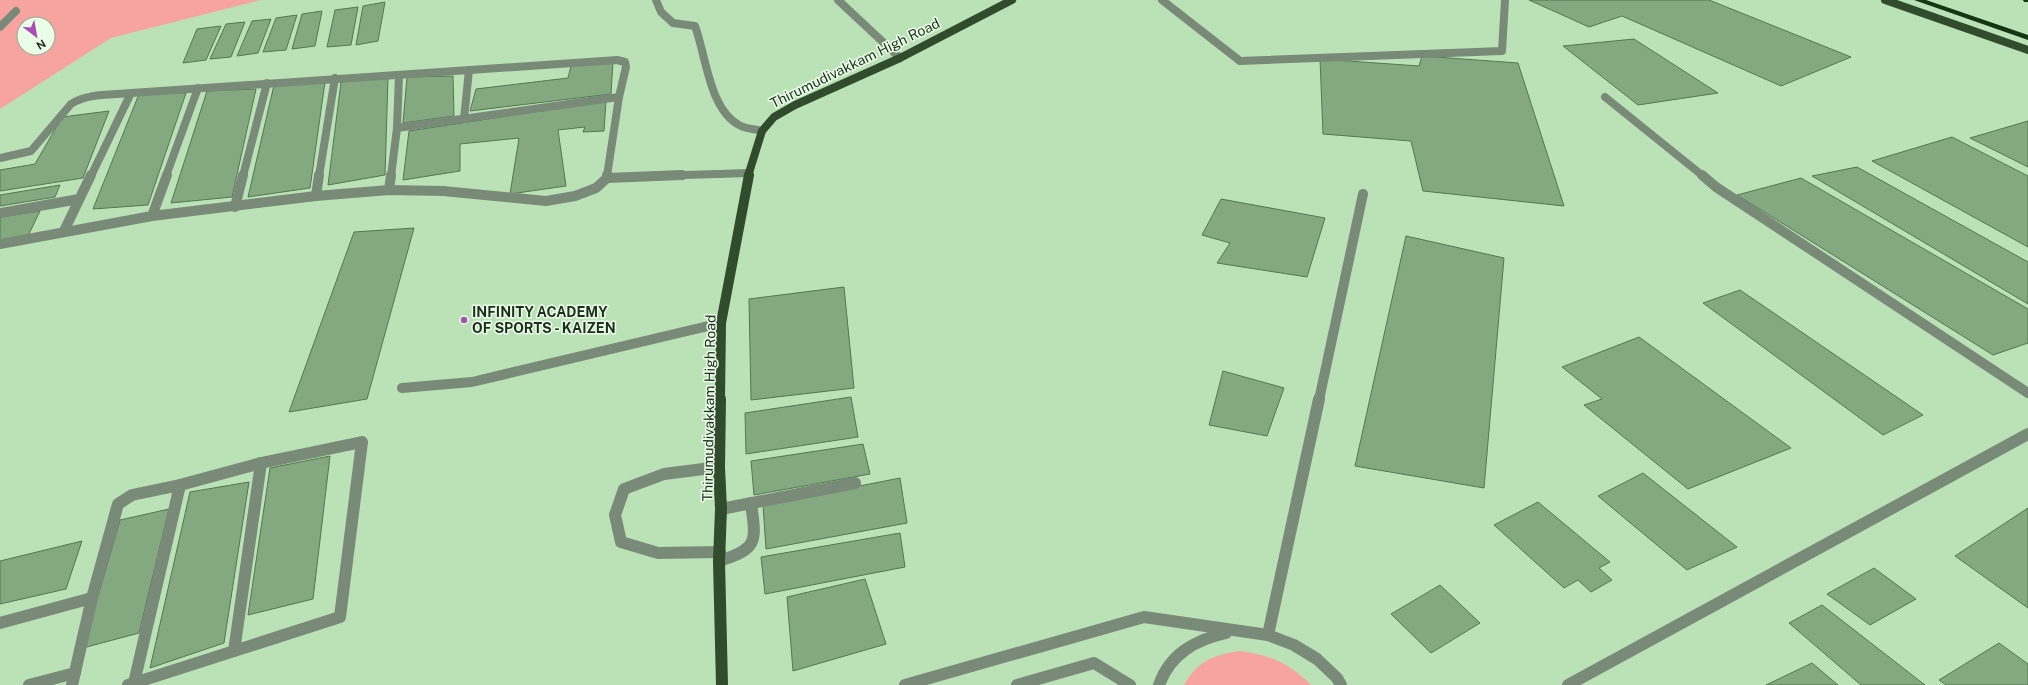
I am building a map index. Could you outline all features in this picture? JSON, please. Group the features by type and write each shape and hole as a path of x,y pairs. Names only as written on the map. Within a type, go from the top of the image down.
{"highway":[{"path":"1918,0 2028,38"}],"main road":[{"name":"Thirumudivakkam High Road","path":"722,685 720,556 721,509 719,467 721,323 749,173 762,131 774,117 795,105 900,58 1012,0"},
{"path":"1885,0 2028,50"}],"street":[{"path":"656,0 660,7 660,12 673,23 695,26 700,40 708,75 720,106 727,116 740,125 762,131"},
{"path":"838,0 900,58"},
{"path":"1162,0 1240,61 1502,51 1505,0"},
{"path":"0,27 16,11"},
{"path":"0,158 31,151 71,104 79,99 131,93 335,78 617,60 625,62 626,67 619,97 607,178 596,188 575,196 546,201 443,191 390,190 316,196 152,216 0,244"},
{"path":"464,119 469,70"},
{"path":"390,190 397,128 399,74"},
{"path":"316,196 335,78"},
{"path":"235,207 267,83"},
{"path":"152,216 198,88"},
{"path":"64,231 131,93"},
{"path":"397,128 619,97"},
{"path":"1605,97 1716,187 2028,393"},
{"path":"607,178 749,173"},
{"path":"1268,635 1363,194"},
{"path":"0,213 79,199"},
{"path":"402,388 472,382 721,323"},
{"path":"1568,685 2028,434"},
{"path":"29,685 74,679 92,598 118,504 132,495 180,485 261,463 362,442 340,616 131,684"},
{"path":"234,651 261,463"},
{"path":"719,467 664,474 624,489 615,515 621,542 658,553 739,556 746,552 752,545 755,538 751,503"},
{"path":"721,509 855,483"},
{"path":"131,684 180,485"},
{"path":"0,624 92,598"},
{"path":"905,685 1144,617 1268,635 1294,644 1317,660 1337,678 1342,685"},
{"path":"1159,685 1161,678 1173,659 1191,644 1212,635 1236,631"},
{"path":"1017,685 1094,663 1130,685"}],"shaded area":[{"path":"0,0 261,0 111,38 0,109"},
{"path":"1239,651 1260,655 1278,661 1295,671 1311,685 1184,685 1195,670 1207,660"}],"building":[{"path":"1529,0 1709,0 1851,57 1781,86 1622,16 1589,27"},
{"path":"385,2 378,41 356,45 363,6"},
{"path":"358,7 351,45 327,47 335,10"},
{"path":"322,11 315,46 292,49 302,14"},
{"path":"297,15 286,50 263,52 276,18"},
{"path":"271,19 258,53 237,56 252,21"},
{"path":"245,22 231,57 210,59 226,24"},
{"path":"221,26 206,60 183,63 197,29"},
{"path":"1634,39 1718,93 1638,105 1563,46"},
{"path":"1422,56 1518,63 1564,206 1423,191 1411,141 1323,134 1320,59 1419,66"},
{"path":"613,62 611,94 470,111 476,89 568,78 571,66"},
{"path":"453,76 454,116 403,123 407,77"},
{"path":"388,78 385,175 328,185 341,82"},
{"path":"325,82 310,188 248,197 274,85"},
{"path":"256,89 232,197 171,203 207,91"},
{"path":"186,93 148,205 93,209 139,94"},
{"path":"606,101 604,131 583,132 585,127 558,130 566,186 510,194 519,138 460,144 460,171 403,180 409,131"},
{"path":"109,111 83,178 0,191 0,170 35,164 62,117"},
{"path":"2028,121 2028,167 1970,138"},
{"path":"1952,137 2028,176 2028,247 1872,161"},
{"path":"1857,167 2028,262 2028,304 1812,176"},
{"path":"1801,178 2028,309 2028,343 1993,355 1737,195"},
{"path":"60,185 55,197 0,206 0,195"},
{"path":"1221,199 1325,218 1307,277 1217,263 1230,243 1202,235"},
{"path":"40,211 28,236 0,240 0,217"},
{"path":"414,228 367,399 289,412 354,232"},
{"path":"1406,236 1504,258 1484,488 1355,466"},
{"path":"844,287 854,388 751,400 749,299"},
{"path":"1740,290 1923,415 1883,435 1703,303"},
{"path":"1639,337 1791,448 1688,489 1584,405 1602,399 1562,367"},
{"path":"1223,371 1284,388 1267,436 1209,425"},
{"path":"851,397 858,437 746,454 745,413"},
{"path":"863,444 870,474 754,495 751,461"},
{"path":"330,456 313,599 248,615 270,468"},
{"path":"1643,473 1737,547 1687,570 1598,496"},
{"path":"900,478 907,523 766,549 763,505"},
{"path":"249,482 224,643 150,668 190,492"},
{"path":"1538,502 1610,562 1599,568 1612,580 1591,592 1578,580 1564,588 1494,525"},
{"path":"2028,508 2028,608 1955,556"},
{"path":"169,509 139,633 83,648 120,520"},
{"path":"900,533 905,567 765,594 761,557"},
{"path":"82,541 66,589 0,604 0,561"},
{"path":"1874,568 1916,599 1870,625 1827,594"},
{"path":"865,579 886,644 793,671 787,597"},
{"path":"1440,585 1480,623 1431,653 1391,614"},
{"path":"1822,605 1925,685 1861,685 1789,623"},
{"path":"1999,643 2028,664 2028,685 1946,685 1939,680"},
{"path":"1812,663 1838,685 1766,685"}],"place":[{"name":"INFINITY ACADEMY OF SPORTS - KAIZEN","path":"464,320"}]}
